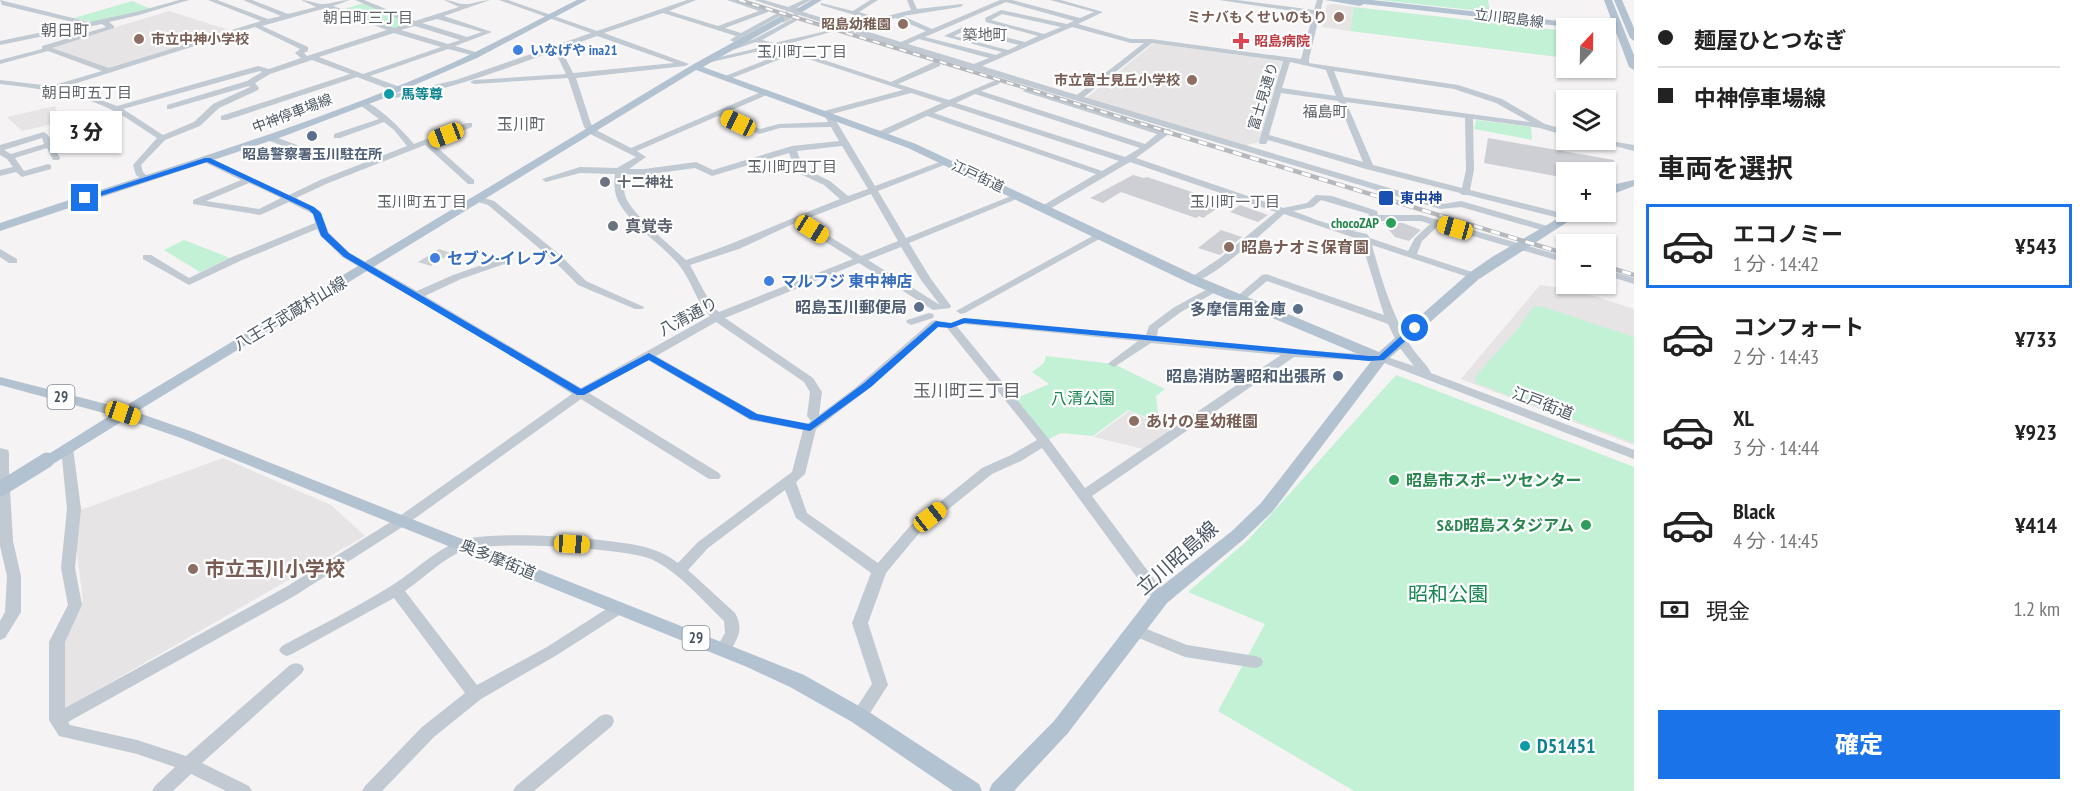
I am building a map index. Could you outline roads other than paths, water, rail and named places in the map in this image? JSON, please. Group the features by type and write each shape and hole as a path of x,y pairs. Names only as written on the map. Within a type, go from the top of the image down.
{"main road":[{"name":"中神停車場線","path":"0,226 207,160 363,103 476,55 583,0"},
{"name":"立川昭島線","path":"1351,0 1556,24"},
{"path":"1608,0 1634,67"},
{"path":"1617,0 1633,35"},
{"name":"立川昭島線","path":"1320,1 1556,27"},
{"path":"801,13 821,2"},
{"name":"八王子武蔵村山線","path":"1,488 592,130 690,66 707,61 785,16"},
{"path":"1616,33 1633,35"},
{"name":"江戸街道","path":"690,66 883,134 948,162 1213,289 1381,358"},
{"path":"1616,188 1634,183"},
{"path":"1520,246 1559,222"},
{"name":"立川昭島線","path":"1000,791 1061,727 1160,598 1238,535 1267,507 1381,358 1474,276 1520,246"},
{"name":"奥多摩街道","path":"0,381 123,413 187,435 724,649 797,681 859,716 971,791"}],"street":[{"path":"1,3 19,0"},
{"path":"0,43 186,0"},
{"path":"211,0 270,22"},
{"path":"246,0 290,17"},
{"path":"304,0 476,55"},
{"path":"51,89 255,25 346,0"},
{"path":"358,0 414,23 468,40"},
{"path":"447,0 465,7"},
{"path":"170,107 250,83 267,72 487,0"},
{"name":"江戸街道","path":"502,0 690,66"},
{"path":"381,95 394,96 458,82 693,0"},
{"path":"730,0 1162,133"},
{"path":"757,0 785,16"},
{"path":"722,52 756,40 805,0"},
{"path":"821,2 831,0"},
{"path":"854,13 875,0"},
{"path":"910,0 915,11"},
{"path":"889,49 1006,0 1079,20"},
{"path":"974,67 1100,12 1053,0"},
{"path":"1222,0 1317,12"},
{"path":"1304,62 1320,1"},
{"path":"821,2 879,20"},
{"path":"847,28 957,2 983,10"},
{"path":"1,3 90,24"},
{"path":"664,10 740,35"},
{"path":"719,28 766,11"},
{"path":"1046,36 987,19 1001,12 1069,25 1131,41 1151,41 1287,60"},
{"path":"722,52 722,49 740,35 785,16 801,13 900,45 1443,207 1461,204 1548,229"},
{"path":"224,118 489,32 436,16"},
{"path":"897,16 933,32"},
{"path":"103,21 112,27 45,48 107,70"},
{"path":"255,25 305,49 299,53 309,58 397,89"},
{"path":"1009,52 947,36 963,28 1025,44"},
{"path":"707,61 829,31"},
{"path":"918,37 996,57"},
{"path":"756,40 1342,228 1366,240 1474,276"},
{"path":"1078,98 1151,41"},
{"path":"558,48 576,86 587,125 592,130 642,157 619,171"},
{"path":"0,62 49,50"},
{"path":"724,78 793,52"},
{"name":"富士見通り","path":"1255,151 1260,148 1265,136 1287,60 1304,62 1309,67 1439,84 1467,90 1506,104 1542,126"},
{"path":"892,84 937,64"},
{"path":"458,82 690,66"},
{"path":"116,109 261,68 267,72"},
{"path":"1329,69 1370,167"},
{"path":"0,82 74,93 116,109 162,138"},
{"path":"883,134 996,82"},
{"path":"146,179 139,173 137,165 162,138 197,124 216,106 255,88 250,83"},
{"path":"1279,90 1542,126 1556,130"},
{"path":"911,91 827,113 926,280 937,313"},
{"path":"631,151 766,92"},
{"path":"975,92 1146,147"},
{"path":"199,98 216,106"},
{"path":"363,103 397,128 411,146"},
{"path":"718,113 759,132 779,126 832,124"},
{"path":"929,114 1104,174"},
{"path":"1465,193 1470,170 1469,116"},
{"path":"337,136 386,119"},
{"path":"248,180 196,202 260,212 323,182 469,125"},
{"path":"1045,208 1128,160 1172,127"},
{"path":"0,149 44,135 56,158"},
{"path":"1265,136 1465,193 1556,211"},
{"path":"270,138 294,147"},
{"path":"427,143 471,182"},
{"path":"546,179 573,171 652,171 696,165 712,173 792,149 843,143"},
{"path":"1616,144 1634,148"},
{"path":"10,157 49,145"},
{"path":"0,149 10,157 22,174 43,170"},
{"path":"792,149 799,170 827,183 846,200"},
{"path":"207,160 317,213 324,234 334,246 581,393 714,476"},
{"path":"684,264 735,247 796,219 948,162"},
{"path":"0,173 18,169"},
{"path":"619,171 618,189 623,201 684,264 708,308 717,317 809,381 816,392 813,416 815,424 798,474 703,545 679,571"},
{"path":"1385,171 1393,192"},
{"name":"八清通り","path":"57,720 291,591 402,521 581,393 717,317 1019,196"},
{"path":"1478,196 1480,209"},
{"path":"1194,280 1224,260 1284,210 1310,205 1319,197 1370,211 1374,213 1373,218"},
{"path":"478,199 491,203 556,257 582,283 639,307"},
{"path":"1310,205 1309,212 1312,219"},
{"path":"1342,228 1364,226 1373,218 1414,216 1556,257"},
{"path":"796,219 861,259 937,313 959,319 1293,353 1381,358"},
{"path":"1411,255 1418,240 1437,222"},
{"path":"147,257 189,282 236,259 321,224"},
{"name":"江戸街道","path":"1364,226 1366,240 1392,322 1400,339 1412,360 1441,382"},
{"path":"959,319 1100,235"},
{"path":"0,252 13,261 0,266"},
{"path":"417,295 457,277 506,260"},
{"path":"1616,275 1634,281"},
{"path":"1239,299 1266,277 1392,322"},
{"path":"1114,364 1151,338 1154,328 1177,310 1213,289"},
{"path":"649,356 754,417 815,424 867,385 937,313"},
{"path":"911,322 937,313 959,319 1044,441 1160,598"},
{"path":"1084,495 1293,353"},
{"name":"江戸街道","path":"1381,358 1634,455"},
{"path":"859,716 880,685 860,622 879,571 915,529 987,471 1044,441"},
{"path":"67,448 74,509 68,568 75,605 57,642 57,720 65,731 137,747 188,764 243,791"},
{"path":"0,452 3,453 1,488 6,541 7,597 13,612 0,634"},
{"path":"789,482 801,515 879,571"},
{"path":"287,650 396,590 464,545 502,541 618,546 641,549 656,555 679,571 735,624 735,630 724,649"},
{"path":"396,590 475,694"},
{"path":"371,791 428,732 475,694 552,651 620,608"},
{"path":"1134,630 1185,651 1255,662"},
{"path":"161,791 188,764 262,703 296,669"},
{"path":"522,791 606,721"}],"tunnel":[{"path":"781,19 799,10"}],"railway":[{"path":"739,0 1169,132"},
{"path":"1164,131 1556,251"},
{"path":"1616,269 1634,275"}],"place":[{"name":"ミナバもくせいのもり","path":"1339,17"},
{"name":"昭島幼稚園","path":"903,24"},
{"name":"市立中神小学校","path":"139,39"},
{"name":"昭島病院","path":"1241,41"},
{"name":"いなげや ina21","path":"518,50"},
{"name":"市立富士見丘小学校","path":"1192,80"},
{"name":"馬等尊","path":"389,94"},
{"name":"昭島警察署玉川駐在所","path":"312,136"},
{"name":"十二神社","path":"605,182"},
{"name":"東中神","path":"1386,198"},
{"name":"chocoZAP","path":"1391,223"},
{"name":"真覚寺","path":"613,226"},
{"name":"昭島ナオミ保育園","path":"1229,247"},
{"name":"セブン-イレブン","path":"435,258"},
{"name":"マルフジ 東中神店","path":"769,281"},
{"name":"昭島玉川郵便局","path":"919,307"},
{"name":"多摩信用金庫","path":"1298,309"},
{"name":"昭島消防署昭和出張所","path":"1338,376"},
{"name":"あけの星幼稚園","path":"1134,421"},
{"name":"昭島市スポーツセンター","path":"1394,480"},
{"name":"S&D昭島スタジアム","path":"1586,525"},
{"name":"市立玉川小学校","path":"193,569"},
{"name":"D51451","path":"1525,746"}],"district":[{"name":"朝日町三丁目","path":"368,18"},
{"name":"朝日町","path":"65,30"},
{"name":"築地町","path":"985,35"},
{"name":"玉川町二丁目","path":"802,52"},
{"name":"朝日町五丁目","path":"87,93"},
{"name":"福島町","path":"1325,112"},
{"name":"玉川町","path":"521,124"},
{"name":"玉川町四丁目","path":"792,167"},
{"name":"玉川町五丁目","path":"422,202"},
{"name":"玉川町一丁目","path":"1235,202"},
{"name":"玉川町三丁目","path":"967,391"}],"park label":[{"name":"八清公園","path":"1083,398"},
{"name":"昭和公園","path":"1448,594"}]}
